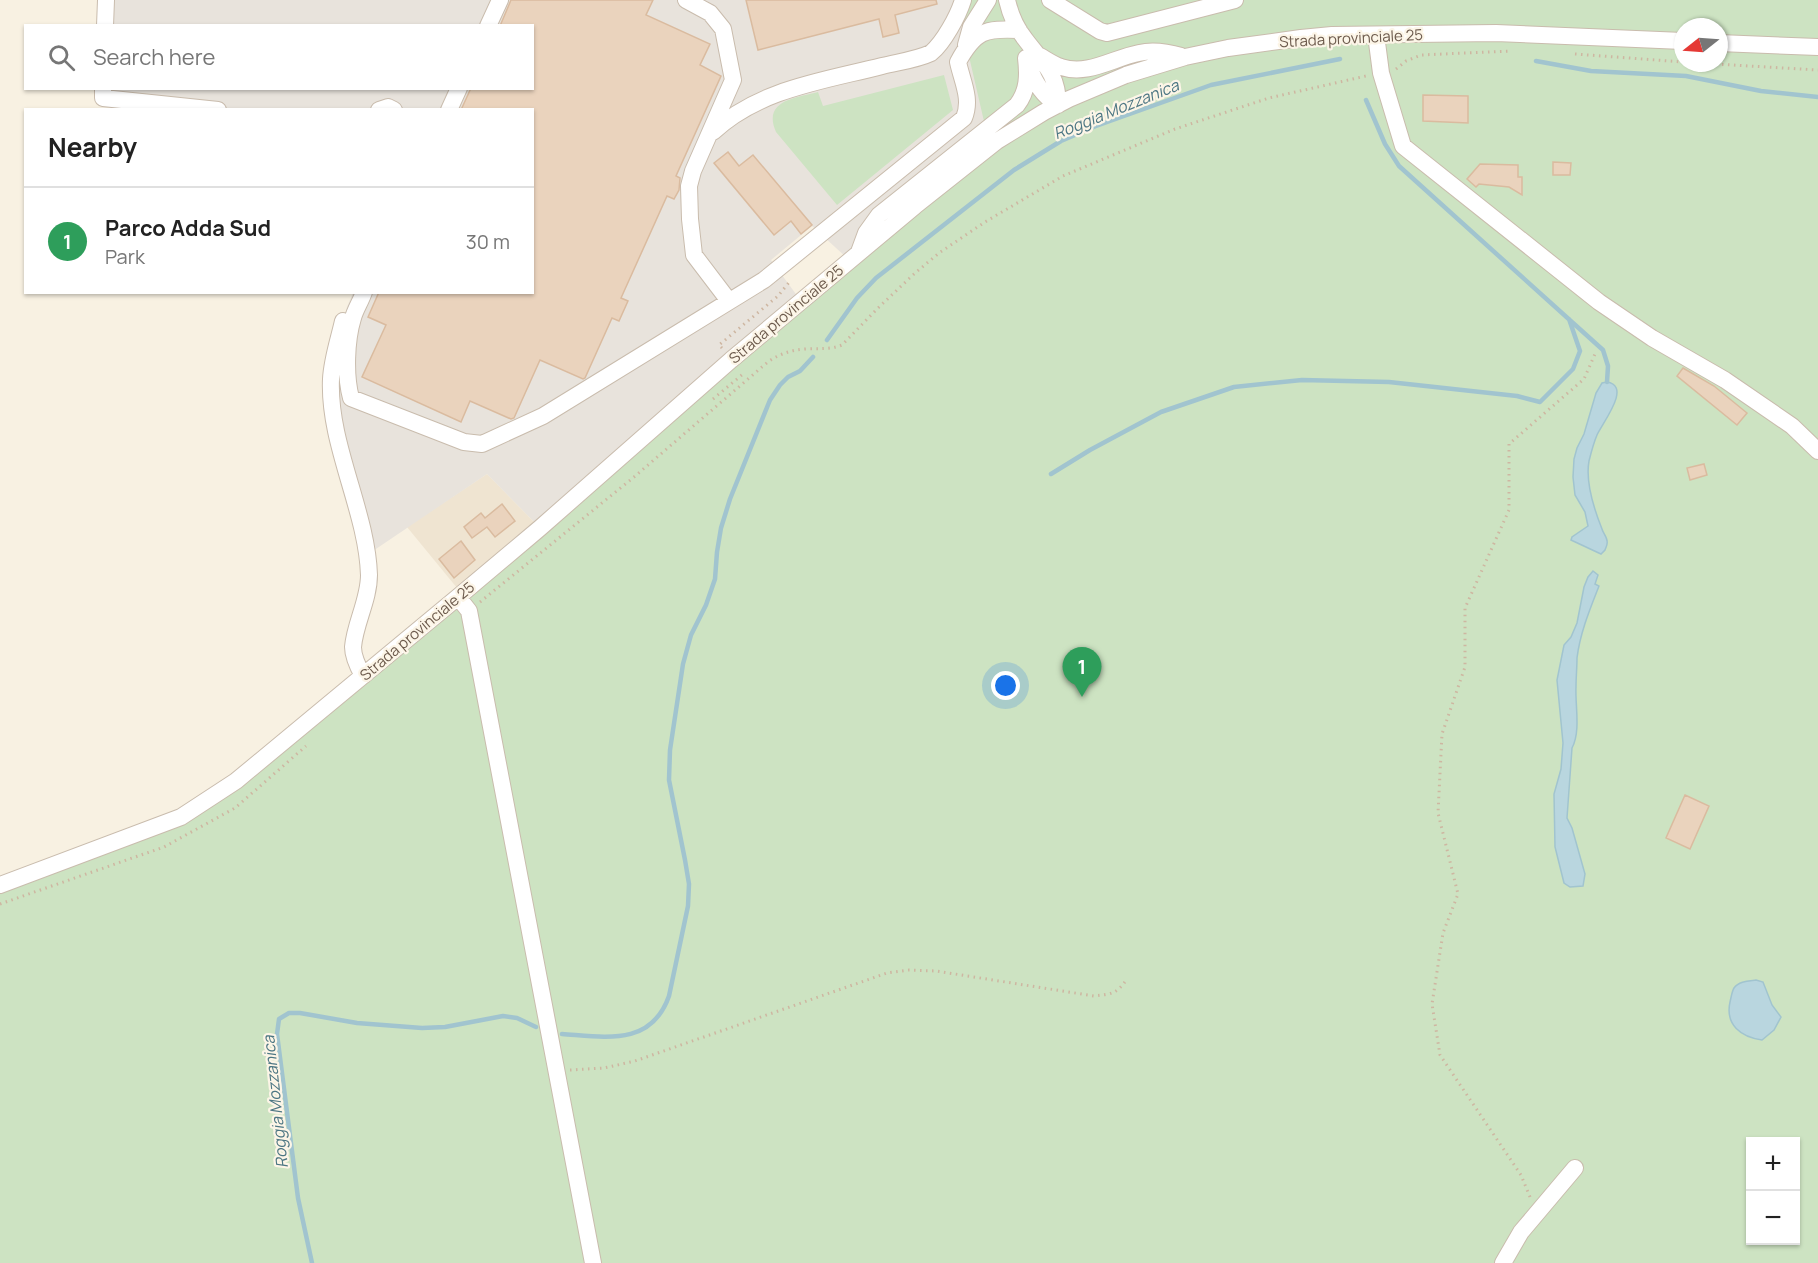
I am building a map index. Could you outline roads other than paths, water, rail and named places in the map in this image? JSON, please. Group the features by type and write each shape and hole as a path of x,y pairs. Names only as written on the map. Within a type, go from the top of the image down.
{"street":[{"path":"105,24 106,0"},
{"path":"489,24 500,0"},
{"path":"686,0 710,13 723,29 734,80 693,171 689,186 694,255 729,301"},
{"path":"708,137 736,113 777,93 931,53 956,18 963,0"},
{"path":"363,294 353,318 350,341 347,382 351,398 464,442 482,444 543,416 764,280 964,118 968,109 967,95 958,62 966,47 971,27 988,0"},
{"path":"1007,0 1033,57 1048,66 1055,81 1058,105"},
{"path":"1050,0 1107,33 1235,0"},
{"path":"966,47 985,31 1019,30"},
{"name":"Strada provinciale 25","path":"0,885 181,817 236,781 363,676 464,604 540,528 731,360 976,157 1021,126 1058,105 1126,75 1185,57 1228,48 1301,38 1332,35 1496,33 1674,41"},
{"path":"1376,35 1381,73 1403,146 1599,302 1652,338 1725,380 1792,426 1818,451"},
{"path":"1728,43 1818,47"},
{"path":"1033,57 1073,69 1097,67 1142,52 1168,52 1185,57"},
{"path":"858,255 866,233 879,215 1017,105 1027,82 1033,57"},
{"path":"103,90 103,98 199,108"},
{"path":"450,108 458,90"},
{"path":"352,294 337,346 331,378 332,403 337,429 367,555 369,577 366,598 353,647 356,662 363,676"},
{"path":"464,604 593,1263"},
{"path":"1503,1263 1521,1232 1575,1168"}],"water":[{"path":"1607,382 1614,385 1617,390 1616,397 1596,438 1588,469 1591,496 1607,542 1601,554 1571,540 1588,526 1585,512 1575,495 1573,477 1577,448 1584,434 1596,393 1602,383"},
{"path":"1593,571 1598,575 1595,584 1599,586 1578,649 1577,726 1572,748 1567,818 1585,874 1583,886 1570,887 1564,883 1555,847 1554,794 1561,769 1563,743 1557,680 1564,645 1571,637 1577,623 1584,587"},
{"path":"1756,980 1763,982 1772,1005 1781,1017 1774,1030 1762,1040 1741,1033 1732,1023 1729,1010 1734,988 1741,983"}],"waterway":[{"name":"Roggia Mozzanica","path":"827,340 857,298 876,278 1014,170 1061,141 1096,126 1211,85 1340,59"},
{"name":"Roggia Mozzanica","path":"1536,61 1591,71 1686,76 1761,91 1818,97"},
{"path":"1366,100 1385,144 1399,166 1603,350 1608,366 1607,382"},
{"path":"1051,474 1161,412 1234,387 1302,380 1389,382 1517,396 1540,402 1573,369 1580,351 1569,319"},
{"name":"Roggia Mozzanica","path":"562,1034 610,1037 639,1031 651,1024 661,1012 669,996 688,906 689,884 669,780 670,750 683,664 691,635 706,605 715,579 721,528 730,499 770,400 780,385 788,377 800,371 813,357"},
{"name":"Roggia Mozzanica","path":"312,1263 298,1198 277,1034 279,1019 289,1013 300,1013 357,1023 422,1028 445,1027 503,1016 517,1018 536,1027"}],"place":[{"name":"Parco Adda Sud","path":"1082,697"}]}
